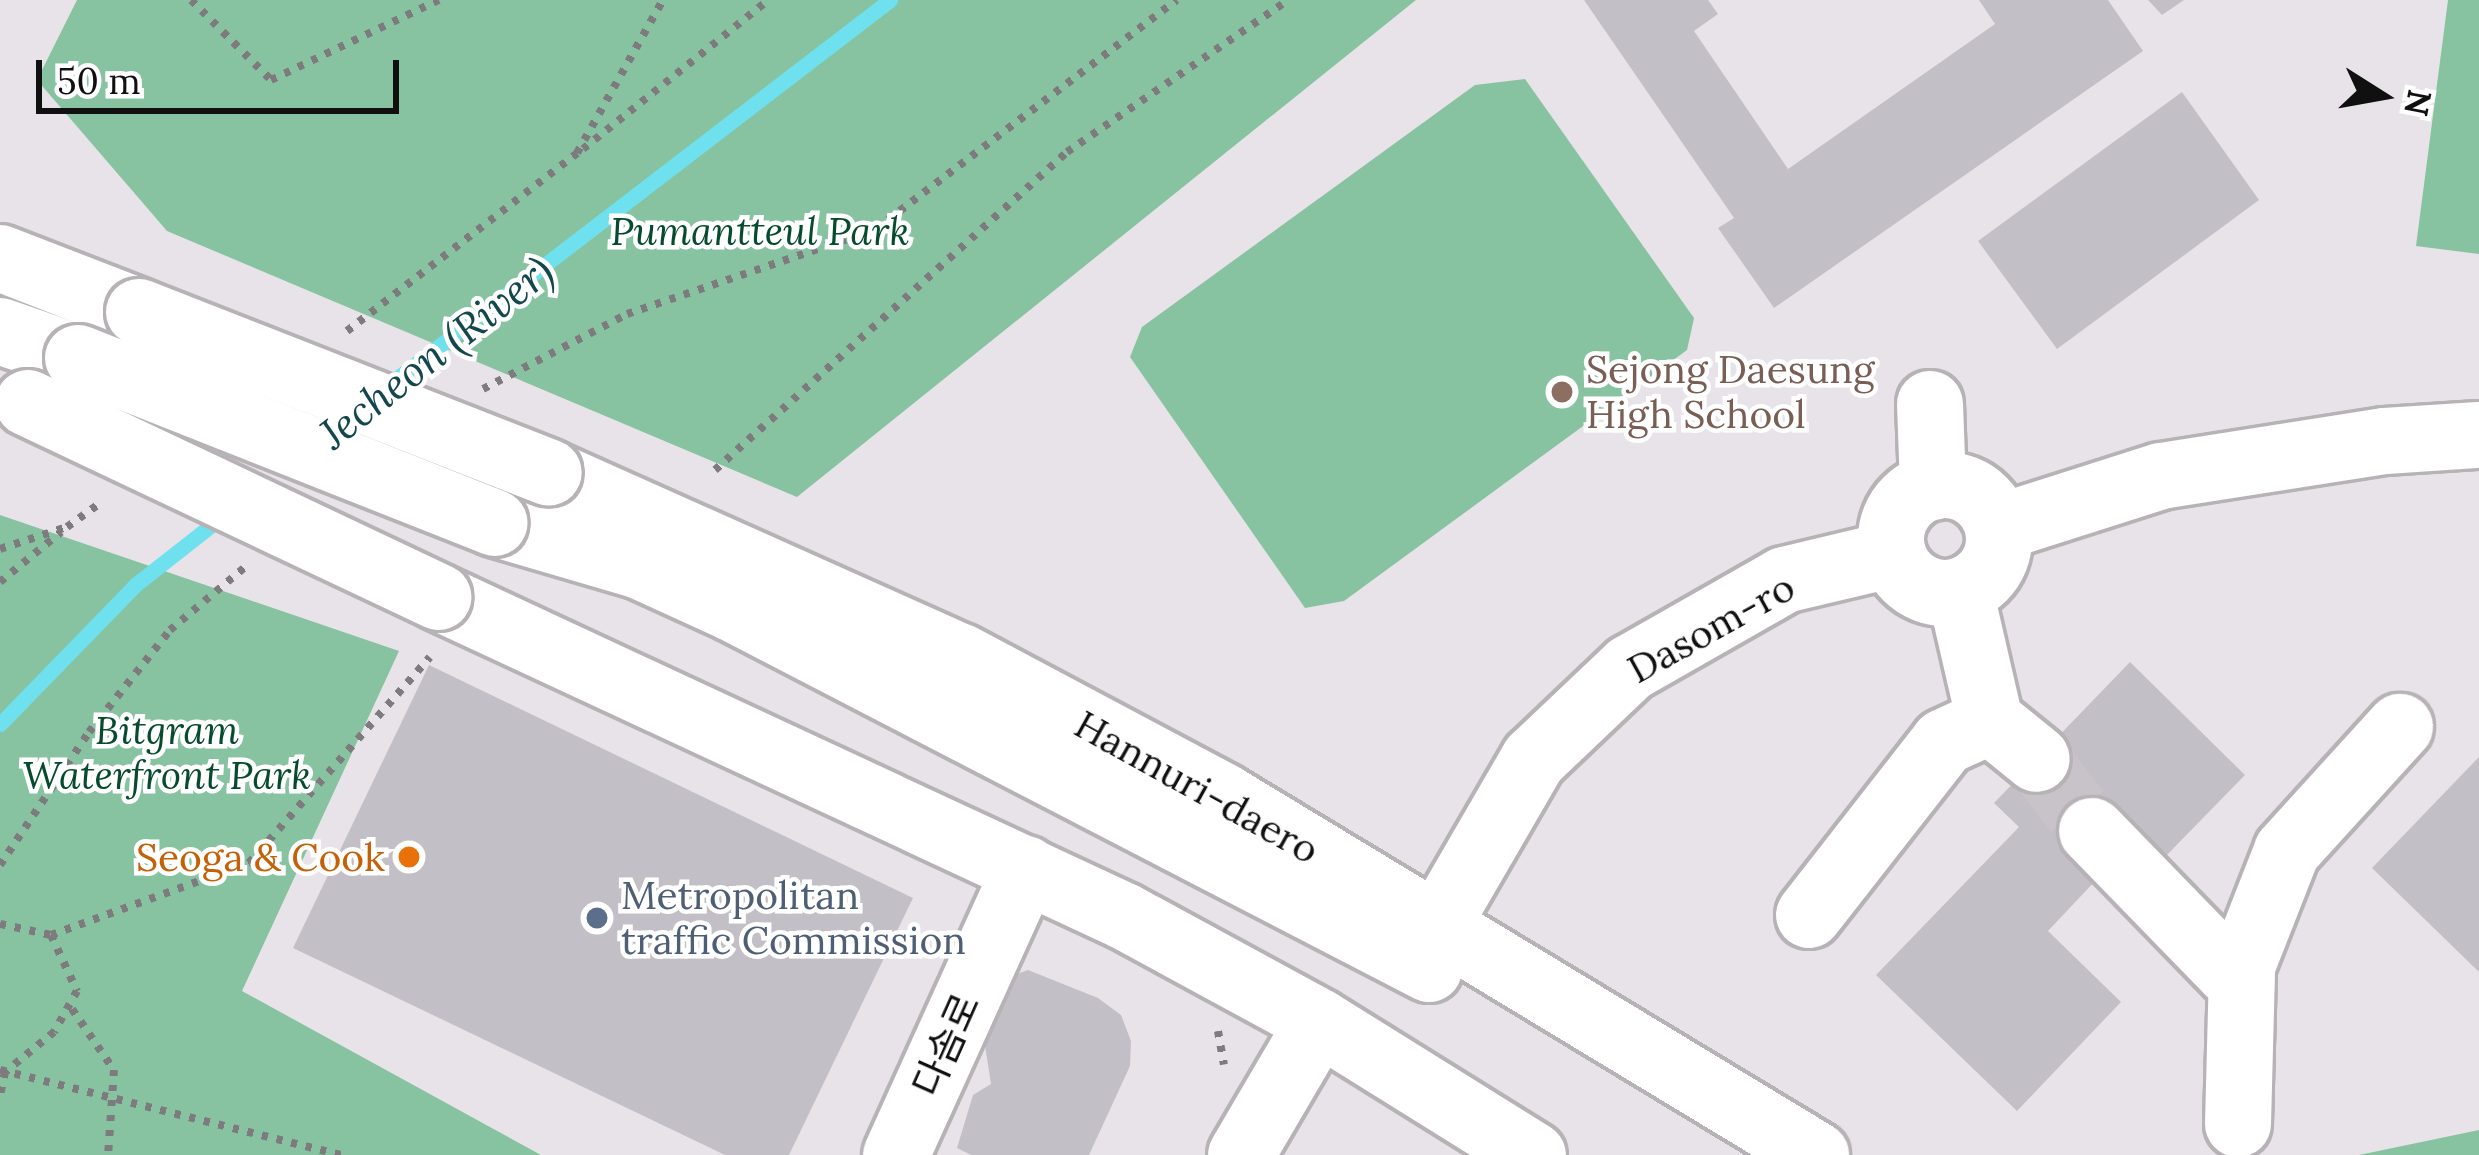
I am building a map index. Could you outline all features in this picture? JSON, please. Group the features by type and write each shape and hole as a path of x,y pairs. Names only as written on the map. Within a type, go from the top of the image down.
{"street":[{"name":"Hannuri-daero","path":"0,258 549,473 961,657 1224,797 1816,1155"},
{"path":"0,331 494,523 658,574 1418,963 1734,1155"},
{"path":"14,398 437,622 1026,869 1319,1022 1533,1155"},
{"path":"1930,404 1934,487"},
{"path":"1998,528 2161,476 2385,441 2479,435"},
{"path":"1934,487 1981,498 1998,528 1994,563 1960,591 1915,584 1893,554 1904,504 1934,487"},
{"name":"Dasom-ro","path":"1437,926 1534,759 1630,668 1784,580 1893,554"},
{"path":"1808,914 1944,742 2014,740 1960,591"},
{"path":"2238,1124 2241,984 2287,851 2399,727"},
{"path":"2092,831 2241,984"},
{"name":"다솜로","path":"896,1155 1026,869"},
{"path":"1241,1155 1319,1022"}],"path":[{"path":"190,0 271,80 439,0"},
{"path":"577,154 663,0"},
{"path":"337,339 768,0"},
{"path":"478,392 627,314 876,230 1177,0"},
{"path":"715,470 1067,152 1288,0"},
{"path":"0,582 115,492"},
{"path":"0,550 67,527"},
{"path":"0,865 89,732 170,630 258,557"},
{"path":"0,924 51,934 249,862 437,622"},
{"path":"51,934 71,967 72,1010 114,1070 118,1099 108,1155"},
{"path":"0,1095 2,1071 72,1010"},
{"path":"2,1071 342,1155"}],"green space":[{"name":"Pumantteul Park","path":"77,0 1416,0 797,497 167,231 37,80"},
{"path":"2448,0 2479,0 2479,254 2416,246"},
{"path":"1525,79 1694,318 1687,350 1344,601 1305,608 1130,357 1142,327 1475,85"},
{"name":"Bitgram Waterfront Park","path":"0,515 399,651 242,991 541,1155 0,1155"},
{"path":"2479,1130 2479,1155 2359,1155"}],"building":[{"path":"1584,0 1708,0 1718,14 1694,31 1788,169 1995,24 1979,0 2108,0 2143,51 1774,308 1718,228 1734,218"},
{"path":"2148,0 2184,0 2162,15"},
{"path":"2182,92 2259,200 2057,349 1978,241"},
{"path":"2130,662 2245,775 2161,861 2097,879 2048,931 2121,1002 2017,1111 1876,975 2019,827 1994,803"},
{"path":"429,665 913,898 789,1155 725,1155 293,948"},
{"path":"2479,757 2479,972 2372,868"},
{"path":"1028,970 1098,998 1121,1015 1131,1041 1130,1066 1089,1155 971,1155 957,1148 973,1095 991,1084 984,1039 1008,977"}],"waterway":[{"name":"Jecheon (River)","path":"383,389 890,0"},
{"name":"Jecheon (River)","path":"0,724 135,585 223,516"}],"tunnel":[{"path":"2037,759 2092,831"}],"place":[{"name":"Sejong Daesung High School","path":"1562,392"},
{"name":"Seoga & Cook","path":"409,857"},
{"name":"Metropolitan traffic Commission","path":"597,918"}]}
